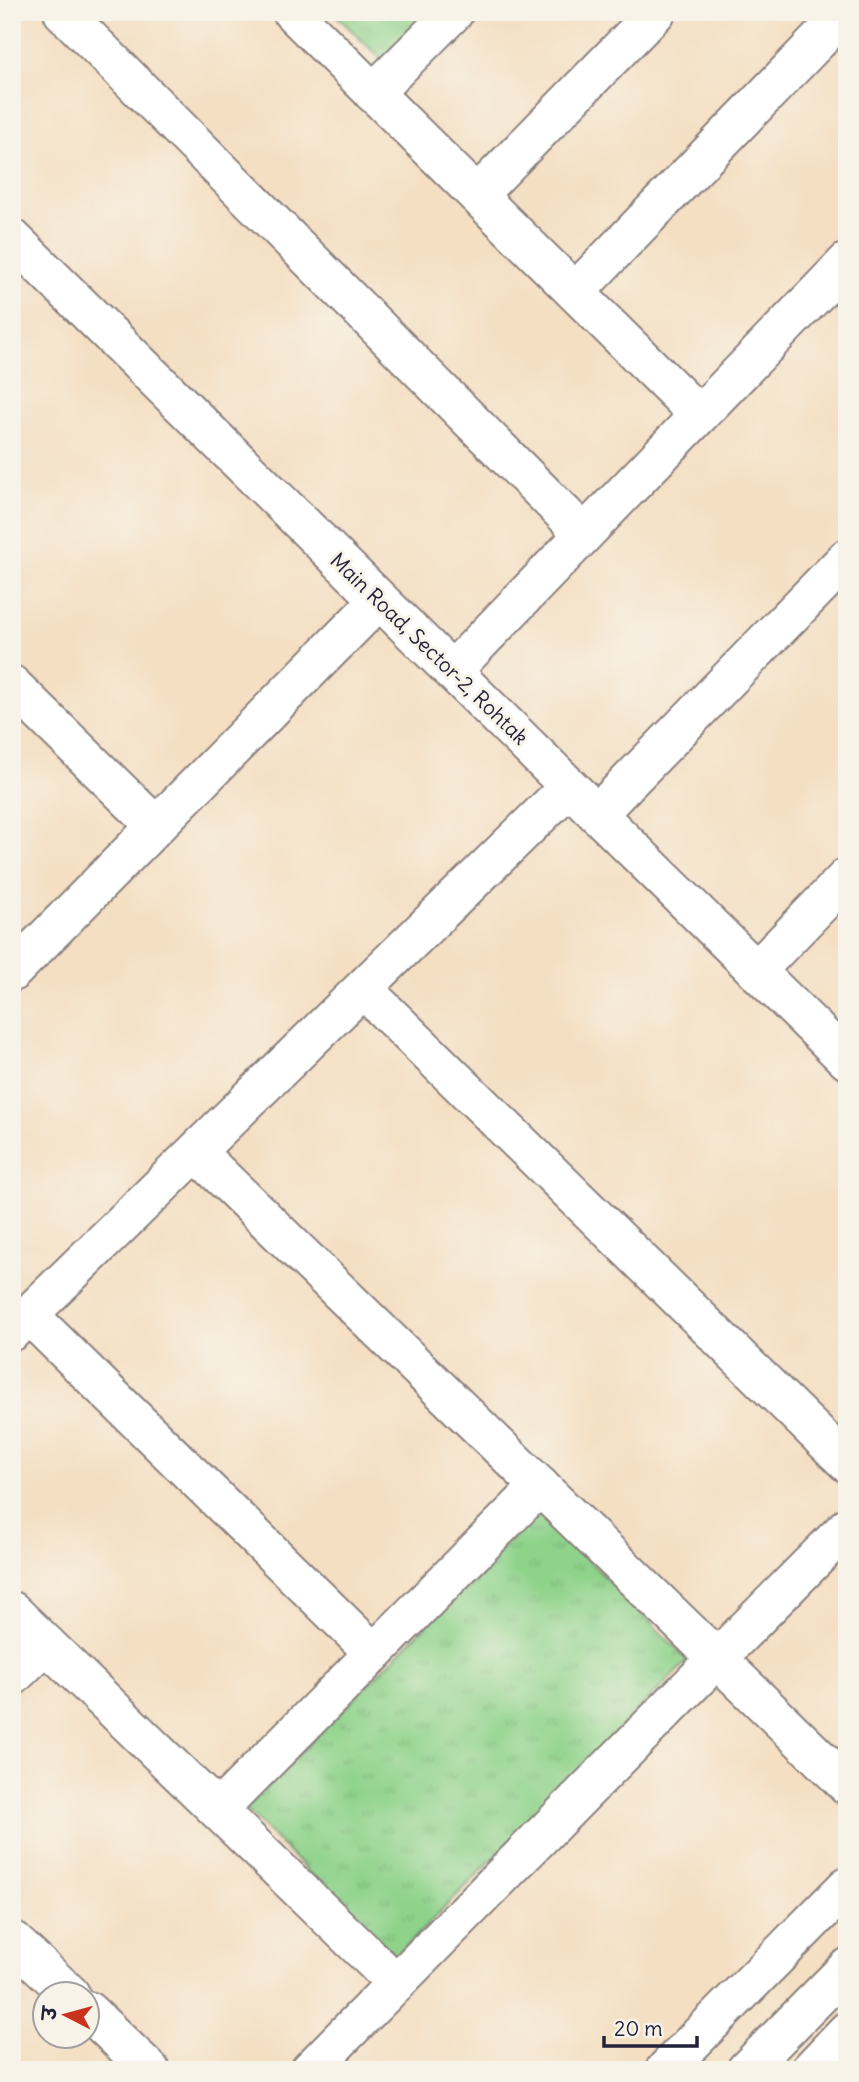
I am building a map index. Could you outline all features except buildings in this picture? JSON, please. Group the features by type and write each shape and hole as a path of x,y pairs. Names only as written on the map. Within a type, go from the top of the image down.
{"street":[{"path":"292,12 699,415"},
{"path":"373,93 454,12"},
{"path":"477,195 656,12"},
{"path":"575,292 846,12"},
{"path":"76,17 584,534"},
{"name":"Main Road, Sector-2, Rohtak","path":"12,238 847,1060"},
{"path":"452,671 847,261"},
{"path":"597,814 847,558"},
{"path":"12,972 379,600"},
{"path":"12,685 156,826"},
{"path":"374,1653 18,1323 569,787"},
{"path":"756,971 847,877"},
{"path":"363,989 847,1463"},
{"path":"196,1152 847,1785"},
{"path":"218,1810 540,1486"},
{"path":"310,2070 847,1527"},
{"path":"12,1611 396,1983"},
{"path":"12,1677 46,1644"},
{"path":"665,2070 847,1886"},
{"path":"12,1940 55,1980"},
{"path":"747,2070 847,1968"},
{"path":"102,2024 150,2070"},
{"path":"810,2070 847,2031"}],"green space":[{"path":"333,12 427,12 382,60"},
{"path":"539,1511 688,1660 395,1958 245,1809"}]}
